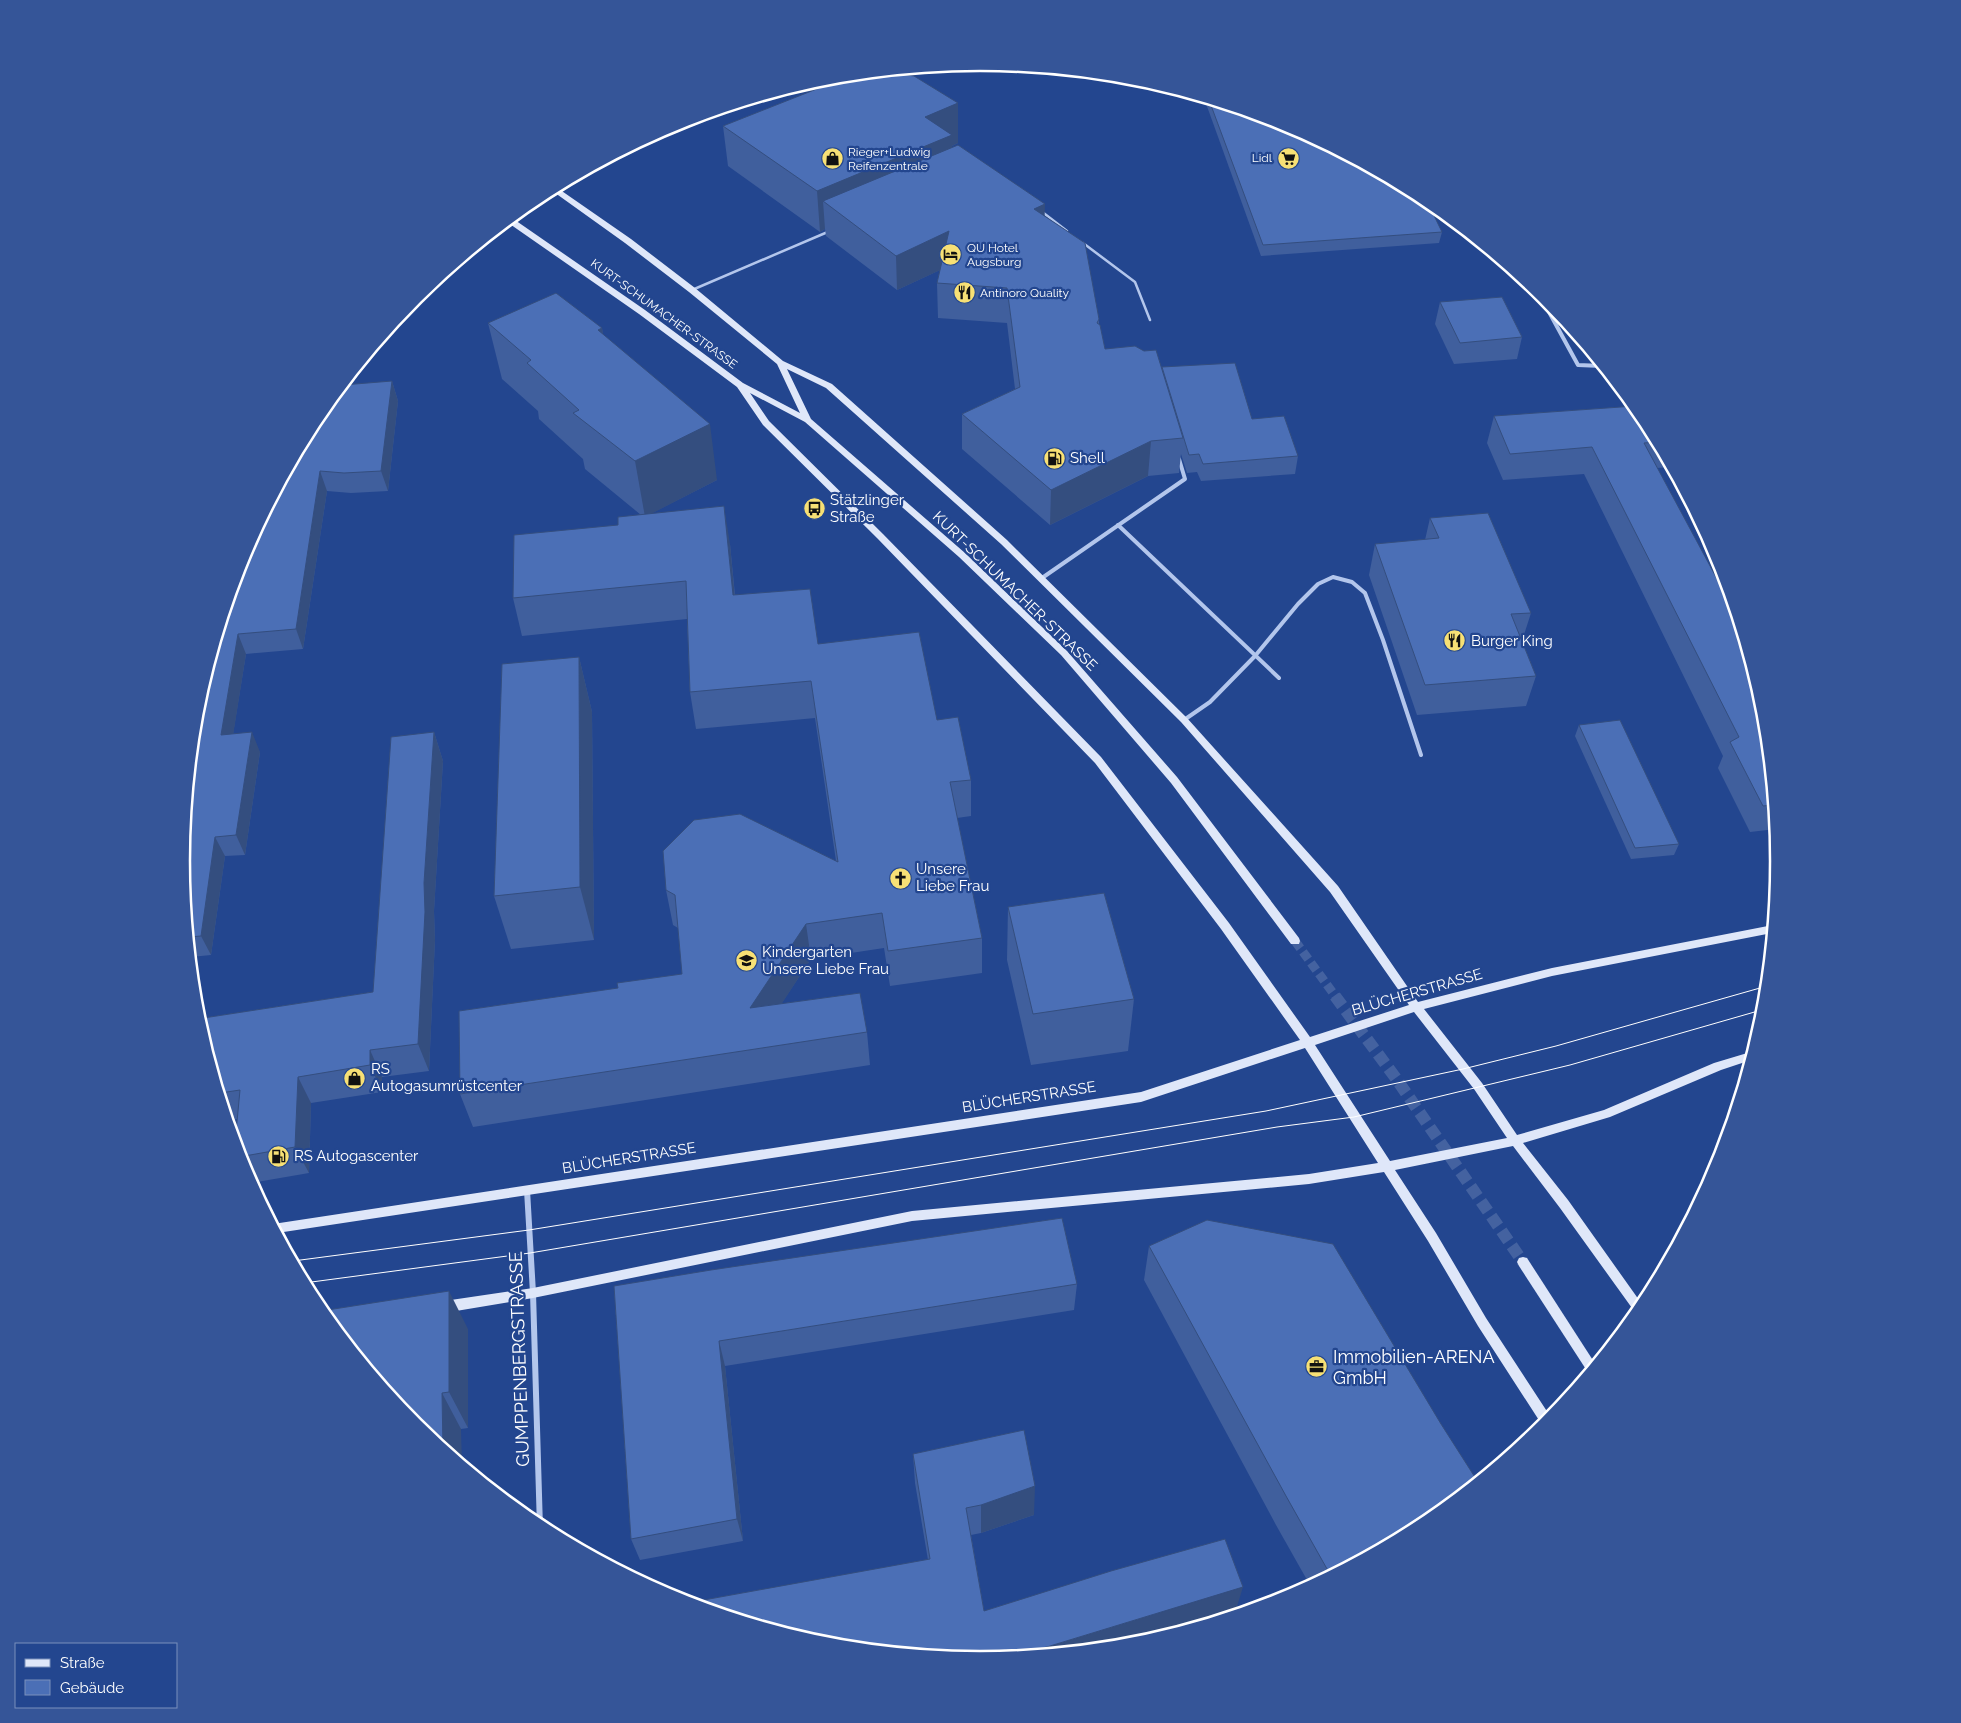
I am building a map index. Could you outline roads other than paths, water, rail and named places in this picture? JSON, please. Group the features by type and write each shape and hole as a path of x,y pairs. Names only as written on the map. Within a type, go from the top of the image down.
{"main road":[{"name":"KURT-SCHUMACHER-STRASSE","path":"560,193 628,241 692,290 780,364 808,420"},
{"name":"KURT-SCHUMACHER-STRASSE","path":"514,224 642,312 740,384 808,420 962,555 1064,653 1174,780 1295,941"},
{"path":"780,364 829,386 1042,578 1184,720 1334,889 1416,1007 1478,1086 1515,1141 1564,1204 1635,1305"},
{"path":"740,384 766,423 880,536 1098,760 1225,926 1307,1042 1432,1237 1482,1322 1543,1416"},
{"name":"BLÜCHERSTRASSE","path":"280,1227 1141,1097 1416,1007 1552,972 1767,930"},
{"path":"427,1310 532,1293 912,1216 1309,1179 1386,1167 1515,1141 1606,1114 1718,1066 1746,1057"},
{"path":"1523,1262 1589,1365"}],"street":[{"path":"1551,315 1578,365 1596,366"},
{"name":"GUMPPENBERGSTRASSE","path":"527,1190 540,1518"}],"lane":[{"path":"1037,208 1075,237"},
{"path":"692,290 835,229"},
{"path":"1082,242 1135,282 1150,320"},
{"path":"1042,578 1185,479 1177,451"},
{"path":"1118,525 1279,678"},
{"path":"1184,720 1210,702 1255,656 1298,604 1318,584 1334,577 1352,582 1364,593 1383,640 1421,755"}],"tunnel":[{"path":"1295,941 1336,997"},
{"path":"1335,996 1395,1077 1523,1262"}],"tram line":[{"path":"298,1260 529,1230 1266,1111 1463,1069 1556,1046 1760,988"},
{"path":"311,1282 530,1253 1277,1127 1354,1117 1570,1065 1757,1011"}],"place":[{"name":"Lidl","path":"1288,158"},
{"name":"Rieger+Ludwig Reifenzentrale","path":"832,159"},
{"name":"QU Hotel Augsburg","path":"951,255"},
{"name":"Antinoro Quality","path":"964,293"},
{"name":"Shell","path":"1054,458"},
{"name":"Stätzlinger Straße","path":"814,509"},
{"name":"Burger King","path":"1455,641"},
{"name":"Unsere Liebe Frau","path":"900,878"},
{"name":"Kindergarten Unsere Liebe Frau","path":"746,961"},
{"name":"RS Autogasumrüstcenter","path":"355,1078"},
{"name":"RS Autogascenter","path":"278,1156"},
{"name":"Immobilien-ARENA GmbH","path":"1317,1366"}]}
